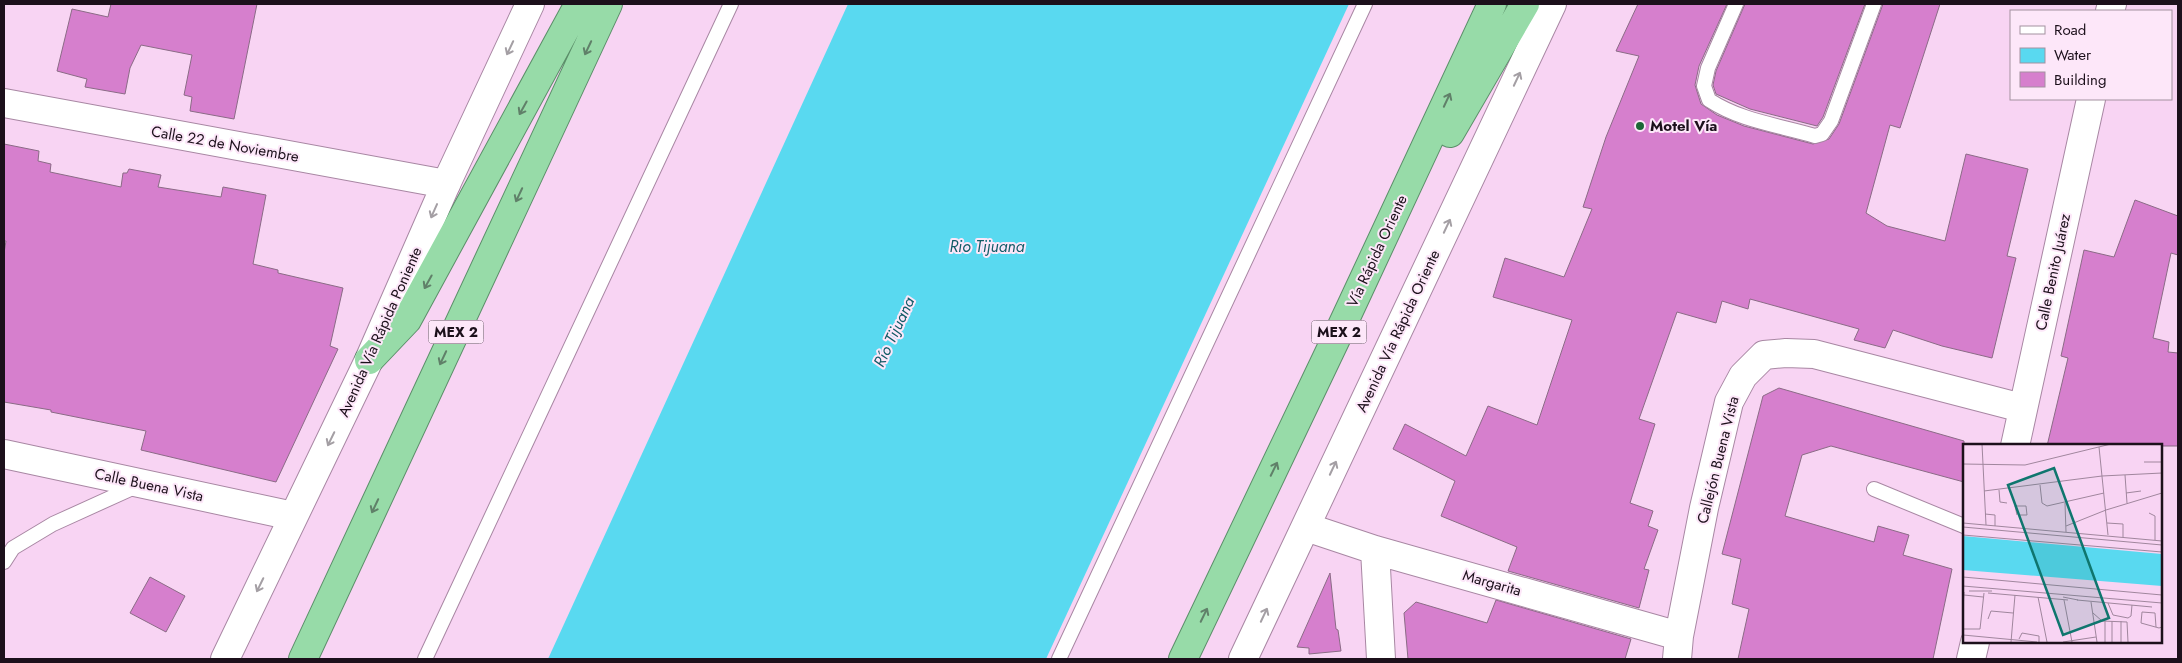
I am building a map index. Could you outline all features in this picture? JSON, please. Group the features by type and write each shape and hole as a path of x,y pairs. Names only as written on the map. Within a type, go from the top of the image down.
{"highway":[{"path":"369,360 407,320 579,4"},
{"name":"MEX 2","path":"303,659 608,4"},
{"name":"Vía Rápida Oriente","path":"1183,659 1341,328 1492,4"},
{"path":"1341,328 1525,4"}],"street":[{"name":"Avenida Vía Rápida Poniente","path":"225,659 369,360 446,184 530,4"},
{"name":"Avenida Vía Rápida Oriente","path":"1243,659 1552,4"},
{"name":"Calle Benito Juárez","path":"2015,444 2091,100"},
{"name":"Calle 22 de Noviembre","path":"4,103 446,184"},
{"name":"Callejón Buena Vista","path":"1678,648 1704,508 1729,402 1743,376 1764,355 1786,353 1814,354 2022,408"},
{"name":"Calle Buena Vista","path":"4,454 294,516"},
{"name":"Margarita","path":"1306,527 1678,648"},
{"path":"1376,550 1381,659"},
{"path":"1971,659 1975,643"}],"lane":[{"path":"425,659 731,4"},
{"path":"1059,659 1365,4"},
{"path":"1736,4 1708,68 1704,86 1709,100 1726,111 1746,119 1815,136 1822,134 1831,122 1874,4"},
{"path":"4,562 14,548 53,524 142,484"},
{"path":"1874,489 1963,526"}],"water":[{"name":"Rio Tijuana","path":"848,4 1349,4 1046,659 548,659"}],"building":[{"path":"111,4 257,4 234,119 190,111 192,97 184,95 192,55 141,45 130,68 125,94 85,87 87,79 57,71 72,9 108,17"},
{"path":"1638,4 1727,4 1699,66 1695,85 1701,104 1717,115 1744,126 1813,144 1829,139 1839,124 1883,4 1940,4 1900,128 1890,125 1866,213 1887,226 1945,241 1966,154 2028,169 2007,256 2016,258 1992,358 1942,346 1893,330 1885,348 1854,340 1859,329 1750,299 1748,309 1722,301 1716,323 1677,312 1639,419 1655,424 1630,503 1653,511 1648,526 1658,530 1644,569 1649,570 1639,608 1508,571 1517,547 1441,516 1455,481 1393,449 1405,424 1466,456 1488,406 1537,425 1572,320 1493,297 1505,258 1564,277 1592,209 1583,207 1606,137 1639,56 1616,51"},
{"name":"Motel Vía","path":"1745,4 1865,4 1823,117 1817,126 1750,109 1716,94 1713,85 1716,71"},
{"path":"4,144 39,151 38,161 51,164 50,172 121,187 123,173 127,173 129,169 161,175 158,187 221,197 223,187 266,195 253,264 278,270 278,273 343,288 330,346 338,349 276,482 141,450 146,431 51,412 51,410 4,402 4,253 6,241 4,241"},
{"path":"2135,200 2178,216 2178,255 2171,253 2153,338 2169,342 2168,352 2178,353 2178,446 2162,446 2162,444 2047,444 2068,358 2061,356 2084,250 2114,257"},
{"path":"1779,388 1964,441 1963,482 1831,446 1802,455 1785,516 1874,542 1878,526 1909,535 1903,555 1952,569 1933,659 1738,659 1749,609 1732,604 1741,559 1722,554 1763,396"},
{"path":"1330,573 1336,629 1338,630 1341,651 1309,654 1309,648 1297,647"},
{"path":"150,577 185,596 166,632 130,613"},
{"path":"1496,600 1631,639 1625,659 1408,659 1404,613 1416,602 1487,623"}],"place":[{"name":"Motel Vía","path":"1640,126"}],"water label":[{"name":"Río Tijuana","path":"894,332"}]}
